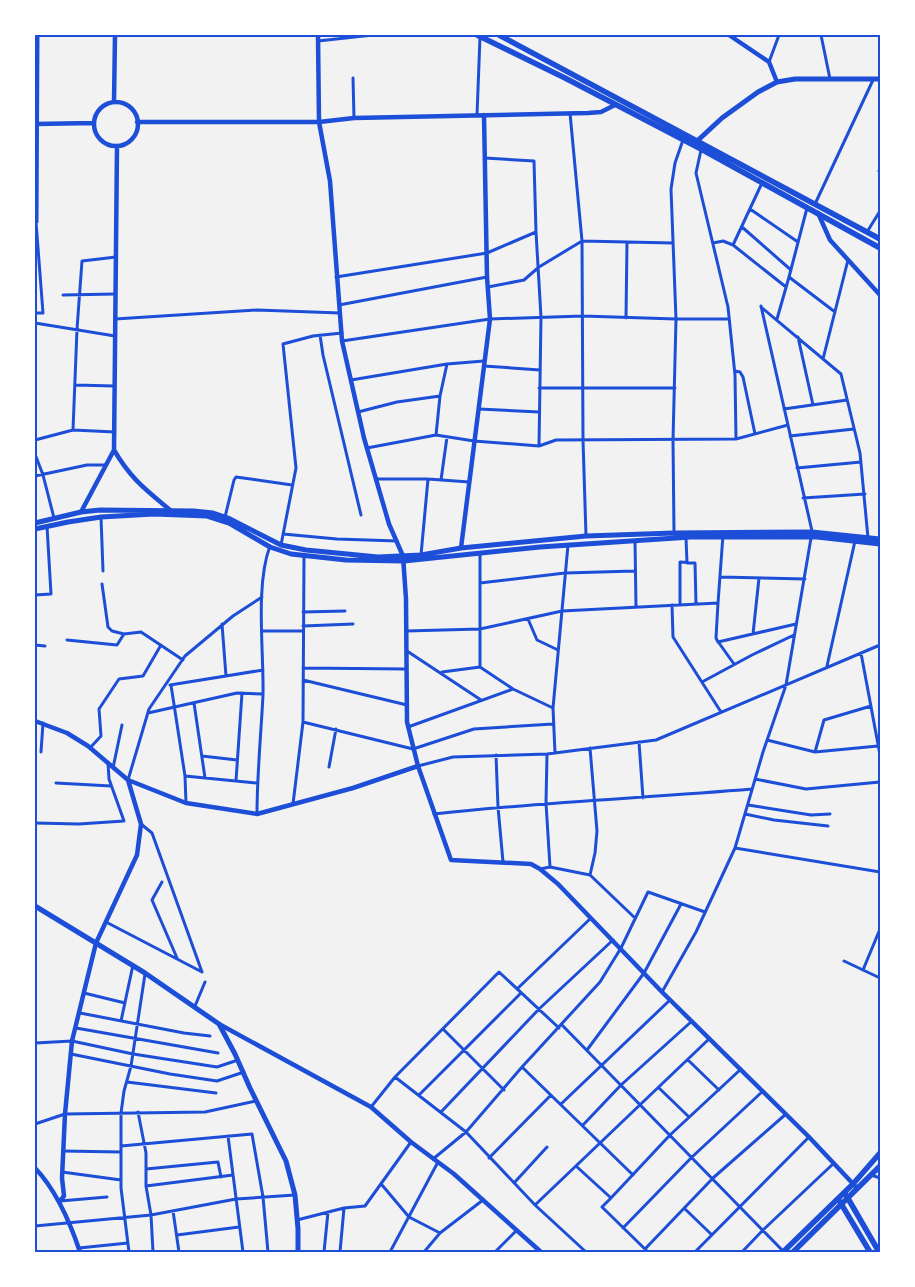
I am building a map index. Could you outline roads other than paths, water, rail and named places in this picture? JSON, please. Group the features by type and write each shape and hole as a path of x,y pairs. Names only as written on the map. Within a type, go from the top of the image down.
{"main road":[{"path":"499,35 695,143 880,239"},
{"path":"478,36 683,140 695,143 701,149 880,248"},
{"path":"695,143 722,118 758,92 777,82 795,79 880,79"},
{"path":"35,523 82,512 100,510 170,510 213,513 281,545 306,550 403,559 461,548 586,536 812,535 868,540 880,544"},
{"path":"35,529 100,517 154,514 206,516 229,523 270,547 304,556 346,560 403,559 480,554 674,536 686,538 723,534"},
{"path":"812,535 855,540 880,539"},
{"path":"35,906 133,965 219,1024 286,1161 295,1195 298,1252"},
{"path":"793,1252 855,1186 880,1152"},
{"path":"855,1186 880,1166"},
{"path":"846,1195 879,1252"},
{"path":"784,1252 839,1202"},
{"path":"839,1202 870,1252"}],"street":[{"path":"35,313 43,313 36,223 38,35"},
{"path":"114,102 115,35"},
{"path":"318,35 319,122 330,181 342,340 366,448 389,524 403,559 408,727 418,766 450,860 531,864 540,868 809,1137 855,1186"},
{"path":"318,41 373,35"},
{"path":"729,35 769,62 777,82"},
{"path":"769,62 779,35"},
{"path":"821,35 830,79"},
{"path":"477,115 478,36"},
{"path":"353,78 354,118"},
{"path":"815,204 873,79"},
{"path":"114,102 120,102 131,108 137,122 134,136 126,143 117,146 100,140 94,123 97,113 102,106 114,102"},
{"path":"137,122 319,122 354,118 601,112 615,105"},
{"path":"570,113 582,241 583,440 586,536"},
{"path":"461,548 490,319 487,276 484,115"},
{"path":"37,124 94,123"},
{"path":"674,536 673,440 676,319 671,189 675,163 683,140"},
{"path":"82,512 114,450 117,146"},
{"path":"701,149 696,173 728,307 735,371 736,439"},
{"path":"485,158 534,161 541,317 539,446"},
{"path":"733,245 762,183"},
{"path":"776,319 807,208"},
{"path":"750,209 798,242"},
{"path":"867,232 880,211"},
{"path":"818,213 830,240 880,295"},
{"path":"742,227 791,270"},
{"path":"336,276 487,253 536,232"},
{"path":"488,287 524,280 539,267 582,241 673,243"},
{"path":"713,242 723,241 733,245 786,287"},
{"path":"626,318 627,242"},
{"path":"73,430 82,260 116,257"},
{"path":"823,359 848,260"},
{"path":"339,305 487,276"},
{"path":"789,277 835,312"},
{"path":"63,295 115,294"},
{"path":"662,992 705,912 734,848 786,685 812,535 761,306 841,374 861,462 868,540"},
{"path":"115,319 257,310 340,313"},
{"path":"342,340 490,319 583,316 729,319"},
{"path":"35,324 115,336"},
{"path":"281,545 296,468 283,344 309,336 342,333"},
{"path":"320,335 323,355 361,515"},
{"path":"798,337 813,405"},
{"path":"351,380 447,364 484,364 540,370"},
{"path":"436,435 440,396 447,364"},
{"path":"735,371 740,372 743,377 755,434"},
{"path":"75,385 115,386"},
{"path":"539,388 675,388"},
{"path":"357,412 397,402 440,396"},
{"path":"784,409 847,400"},
{"path":"478,409 539,412"},
{"path":"366,448 436,435 539,446 556,440 736,439 788,425"},
{"path":"790,436 854,429"},
{"path":"35,440 73,430 115,432"},
{"path":"441,480 447,437"},
{"path":"114,450 125,469 137,483 170,510"},
{"path":"35,454 54,519"},
{"path":"797,468 861,462"},
{"path":"35,476 87,465 106,465"},
{"path":"225,517 236,477 292,485"},
{"path":"376,480 428,479 469,482"},
{"path":"421,555 428,479"},
{"path":"804,498 865,494"},
{"path":"100,517 103,571"},
{"path":"35,594 51,594 47,526"},
{"path":"283,534 337,539 397,541"},
{"path":"723,534 716,638 734,664"},
{"path":"686,538 687,563"},
{"path":"827,667 855,540"},
{"path":"257,814 257,783 263,694 262,597 264,566 272,541"},
{"path":"635,541 636,607"},
{"path":"554,753 552,708 568,545"},
{"path":"480,554 480,667"},
{"path":"293,804 303,722 304,556"},
{"path":"680,605 680,562 695,563 696,604"},
{"path":"480,583 565,573 636,571"},
{"path":"720,577 805,579"},
{"path":"753,634 759,578"},
{"path":"102,584 108,628 124,634 141,632 183,660"},
{"path":"60,1201 64,1196 63,1151 72,1041 96,943 137,855 141,824 128,780 148,714 183,660 222,624 262,597"},
{"path":"406,631 480,629 562,612 718,603"},
{"path":"672,605 673,637 721,712"},
{"path":"303,612 345,611"},
{"path":"528,619 537,640 558,650"},
{"path":"222,624 226,676"},
{"path":"303,626 353,624"},
{"path":"718,642 796,624"},
{"path":"262,631 303,631"},
{"path":"67,640 117,645 124,634"},
{"path":"702,682 794,635"},
{"path":"35,645 45,646"},
{"path":"90,748 101,736 99,709 119,679 143,676 161,645"},
{"path":"35,721 68,733 90,748 128,780 186,803 257,814 353,788 418,766 453,757 547,754 656,740 880,645"},
{"path":"406,651 482,700"},
{"path":"861,653 880,755"},
{"path":"441,672 480,667 513,689 552,708"},
{"path":"303,668 406,669"},
{"path":"165,686 263,670"},
{"path":"303,680 407,705"},
{"path":"171,685 185,776 186,803"},
{"path":"408,727 513,689"},
{"path":"148,714 242,694 263,694"},
{"path":"236,781 242,694"},
{"path":"194,703 205,778"},
{"path":"815,752 824,720 871,706"},
{"path":"303,722 413,749 474,729 553,724"},
{"path":"42,752 43,723"},
{"path":"113,768 122,725"},
{"path":"329,767 336,729"},
{"path":"767,740 815,752 878,746"},
{"path":"639,742 643,798"},
{"path":"590,748 597,831 590,875"},
{"path":"547,754 546,803 550,867"},
{"path":"496,755 503,862"},
{"path":"202,756 237,760"},
{"path":"35,823 79,824 124,821 109,779 108,763"},
{"path":"185,776 257,783"},
{"path":"755,779 806,789 880,782"},
{"path":"56,784 111,786"},
{"path":"434,814 546,803 643,798 752,789"},
{"path":"748,805 811,815 830,814"},
{"path":"745,814 774,820 828,826"},
{"path":"105,922 202,972 152,833 141,824"},
{"path":"734,848 880,872"},
{"path":"540,868 550,867 590,875 635,918"},
{"path":"162,882 152,900 177,958"},
{"path":"390,1252 436,1160 466,1132 522,1067 600,982 621,948 648,892 705,912"},
{"path":"587,1050 644,973 681,904"},
{"path":"517,989 591,918"},
{"path":"863,970 880,929"},
{"path":"441,1112 539,1009 613,940"},
{"path":"844,961 880,978"},
{"path":"121,1021 133,965"},
{"path":"371,1107 395,1077 499,972 587,1050 784,1252"},
{"path":"129,1252 121,1180 121,1113 131,1066 145,973"},
{"path":"195,1006 205,982"},
{"path":"84,992 125,1003"},
{"path":"419,1095 521,993"},
{"path":"561,1104 670,1000"},
{"path":"80,1013 184,1033 210,1036"},
{"path":"583,1126 620,1085 692,1021"},
{"path":"219,1024 371,1107 411,1142 454,1174 539,1251"},
{"path":"76,1028 218,1053"},
{"path":"443,1029 504,1090"},
{"path":"535,1204 710,1039"},
{"path":"35,1043 72,1041 133,1054 217,1067 238,1060"},
{"path":"71,1054 170,1074 217,1081 244,1072"},
{"path":"688,1060 718,1090"},
{"path":"522,1067 633,1175"},
{"path":"741,1069 670,1135 602,1207 646,1250 713,1178 786,1114"},
{"path":"395,1077 466,1132 489,1158 586,1252"},
{"path":"127,1082 216,1093"},
{"path":"659,1088 690,1117"},
{"path":"623,1228 692,1157 763,1091"},
{"path":"489,1158 551,1095"},
{"path":"35,1124 65,1114 204,1112 256,1100"},
{"path":"138,1112 144,1144 153,1252"},
{"path":"121,1146 252,1134 263,1197 268,1252"},
{"path":"228,1136 243,1252 241,1252"},
{"path":"695,1252 809,1137"},
{"path":"297,1220 344,1208 365,1206 382,1186 411,1142"},
{"path":"514,1183 548,1147"},
{"path":"63,1151 121,1152"},
{"path":"146,1170 218,1162 221,1177"},
{"path":"742,1252 834,1164"},
{"path":"576,1166 612,1198"},
{"path":"35,1168 44,1177 60,1201 79,1250 128,1243"},
{"path":"62,1172 121,1180"},
{"path":"146,1186 233,1175"},
{"path":"871,1175 880,1178"},
{"path":"382,1186 409,1217 440,1233"},
{"path":"35,1226 151,1215 236,1200 295,1195"},
{"path":"60,1201 107,1197"},
{"path":"424,1252 440,1233 483,1200"},
{"path":"340,1252 344,1208"},
{"path":"685,1209 712,1235"},
{"path":"173,1211 179,1252"},
{"path":"324,1252 328,1212"},
{"path":"176,1235 239,1227"},
{"path":"495,1252 517,1230"},
{"path":"35,1247 36,1252"}]}
